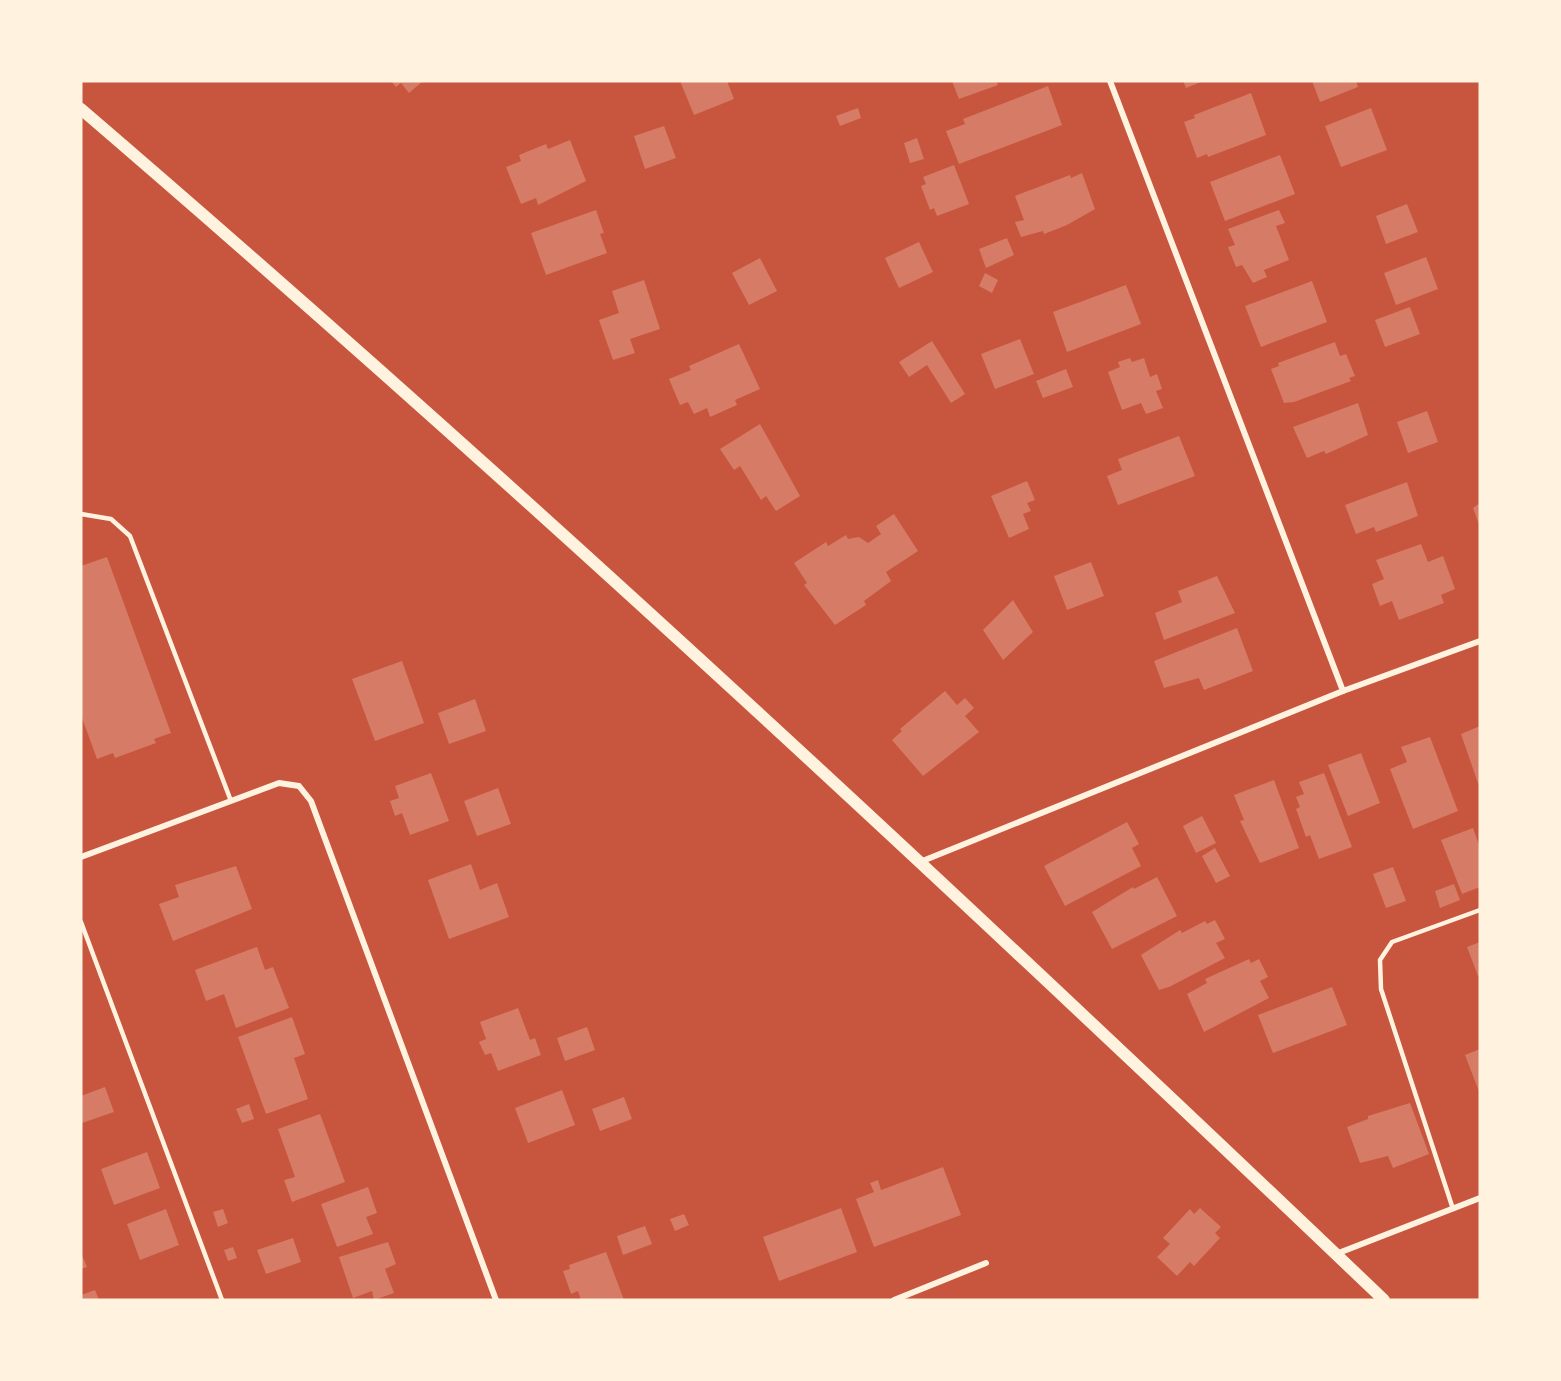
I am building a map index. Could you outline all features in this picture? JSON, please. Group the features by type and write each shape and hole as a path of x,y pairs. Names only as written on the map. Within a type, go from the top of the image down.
{"main road":[{"path":"81,109 414,401 919,862 1384,1300"}],"street":[{"path":"1110,81 1342,691"},
{"path":"919,862 1342,691 1480,640"},
{"path":"81,857 279,783 299,786 311,801 316,812 496,1300"},
{"path":"1336,1254 1480,1198"},
{"path":"894,1300 986,1263"}],"lane":[{"path":"81,514 111,519 130,536 231,801"},
{"path":"1453,1209 1381,989 1380,960 1392,942 1480,910"},
{"path":"81,922 222,1300"}],"building":[{"path":"391,81 423,81 409,93 401,83 396,87"},
{"path":"680,81 727,81 734,99 694,115"},
{"path":"952,81 996,81 998,85 959,99"},
{"path":"1183,81 1203,81 1186,88"},
{"path":"1312,81 1356,81 1358,87 1320,102"},
{"path":"1048,86 1062,125 959,164 946,131 965,124 963,119"},
{"path":"1251,93 1266,135 1208,157 1207,154 1197,158 1184,122 1195,118 1194,115"},
{"path":"858,108 861,118 840,126 836,116"},
{"path":"1371,108 1387,150 1341,167 1325,126"},
{"path":"664,126 676,158 645,169 634,136"},
{"path":"917,138 924,159 910,163 904,143"},
{"path":"570,140 586,181 538,205 536,198 521,204 506,167 521,161 519,155 546,144 548,149"},
{"path":"1280,155 1295,194 1225,221 1210,182"},
{"path":"954,165 969,204 937,216 934,208 930,210 921,186 926,184 923,177"},
{"path":"1082,173 1095,209 1067,225 1044,234 1043,231 1021,237 1015,222 1024,220 1015,196 1070,175 1071,178"},
{"path":"1407,204 1418,232 1386,244 1376,216"},
{"path":"596,210 604,233 600,234 607,253 546,275 531,233"},
{"path":"1279,210 1285,223 1276,226 1289,260 1264,270 1267,277 1253,283 1242,265 1236,267 1228,247 1235,245 1228,229"},
{"path":"1007,238 1014,255 986,268 979,249"},
{"path":"919,242 933,272 899,288 885,258"},
{"path":"1426,257 1438,289 1396,305 1384,273"},
{"path":"760,258 777,291 749,305 732,273"},
{"path":"985,273 998,280 992,293 979,286"},
{"path":"644,280 660,329 630,339 635,353 613,360 599,320 619,313 612,291"},
{"path":"1312,281 1327,322 1261,347 1245,306"},
{"path":"1126,285 1141,324 1067,352 1053,312"},
{"path":"1410,307 1420,334 1385,347 1375,320"},
{"path":"1020,339 1034,374 995,389 981,354"},
{"path":"932,341 965,394 951,403 927,365 909,377 899,362"},
{"path":"1335,342 1340,356 1346,354 1355,376 1349,378 1351,381 1294,402 1284,403 1271,369 1279,366 1278,363"},
{"path":"739,344 760,389 735,400 737,405 710,417 707,408 694,414 688,402 680,405 669,379 691,370 689,366"},
{"path":"1130,358 1132,362 1144,358 1150,377 1157,374 1162,389 1156,391 1163,408 1146,414 1141,403 1122,410 1108,372 1120,367 1118,362"},
{"path":"1066,369 1073,387 1043,398 1036,381"},
{"path":"1358,403 1368,435 1326,454 1324,451 1307,458 1293,427"},
{"path":"1427,411 1438,442 1408,453 1397,422"},
{"path":"760,424 800,496 776,511 766,496 761,500 740,466 734,470 720,449"},
{"path":"1179,436 1195,476 1118,505 1107,476 1122,470 1118,459"},
{"path":"1027,481 1035,500 1027,503 1031,511 1023,514 1029,529 1009,538 991,496"},
{"path":"1407,482 1418,516 1376,532 1374,527 1356,534 1345,505"},
{"path":"1480,503 1480,527 1473,508"},
{"path":"894,514 918,551 886,572 891,581 864,601 866,605 835,625 804,585 807,583 794,563 826,542 828,546 846,535 848,539 859,537 868,543 881,534 876,526"},
{"path":"1421,544 1428,562 1443,556 1455,589 1441,595 1444,603 1399,620 1392,601 1380,606 1372,584 1384,579 1376,560"},
{"path":"107,557 171,733 154,739 156,743 115,758 113,753 97,759 81,715 81,566"},
{"path":"1091,562 1104,596 1067,610 1054,576"},
{"path":"1217,576 1235,613 1164,640 1155,613 1182,602 1178,591"},
{"path":"1013,600 1033,632 1003,660 983,630"},
{"path":"1237,628 1253,671 1204,690 1199,678 1164,688 1154,661"},
{"path":"402,661 424,723 375,741 352,679"},
{"path":"945,691 957,705 965,698 974,708 965,716 979,732 923,776 892,740 902,731 900,729"},
{"path":"475,699 486,731 449,744 438,713"},
{"path":"1480,726 1480,789 1461,734"},
{"path":"1430,737 1458,811 1413,829 1390,769 1407,762 1401,747"},
{"path":"1361,753 1380,803 1348,816 1328,765"},
{"path":"431,773 449,821 410,835 402,813 395,816 390,801 399,798 395,786"},
{"path":"1324,773 1352,847 1319,859 1310,835 1306,837 1296,809 1300,807 1296,797 1304,794 1299,782"},
{"path":"1274,780 1299,848 1260,863 1240,821 1244,820 1234,795"},
{"path":"498,788 511,824 477,836 464,801"},
{"path":"1202,816 1216,843 1196,853 1183,826"},
{"path":"1127,822 1139,844 1132,848 1141,866 1065,906 1044,866"},
{"path":"1473,828 1480,848 1480,887 1462,894 1441,840"},
{"path":"1215,848 1230,876 1216,883 1202,856"},
{"path":"471,864 480,890 497,883 509,917 449,939 428,880"},
{"path":"236,866 252,909 173,941 159,904 179,897 175,885"},
{"path":"1393,867 1406,901 1386,908 1373,874"},
{"path":"1157,877 1177,916 1112,949 1092,912 1133,887 1134,889"},
{"path":"1454,884 1460,900 1440,908 1435,891"},
{"path":"1215,920 1225,939 1216,943 1225,958 1159,990 1141,955 1180,930 1182,933 1205,921 1207,924"},
{"path":"1480,942 1480,976 1478,976 1467,947"},
{"path":"257,947 265,970 273,967 289,1008 236,1028 224,994 206,1001 195,970"},
{"path":"1249,959 1251,963 1259,959 1268,977 1260,981 1269,998 1204,1032 1187,994 1207,983 1205,979"},
{"path":"1332,987 1347,1025 1273,1053 1258,1015"},
{"path":"518,1008 530,1040 535,1038 541,1055 498,1071 491,1053 485,1055 479,1042 486,1039 480,1022"},
{"path":"292,1017 305,1054 294,1058 308,1099 266,1114 238,1037"},
{"path":"587,1027 595,1050 565,1061 557,1038"},
{"path":"1480,1049 1480,1094 1465,1055"},
{"path":"105,1087 114,1112 82,1123 81,1096"},
{"path":"562,1090 575,1125 528,1143 515,1108"},
{"path":"624,1097 632,1119 600,1131 592,1109"},
{"path":"1410,1103 1429,1154 1393,1168 1388,1156 1360,1163 1347,1127 1368,1119 1368,1116"},
{"path":"249,1104 254,1119 242,1123 236,1109"},
{"path":"320,1114 345,1182 292,1202 284,1180 295,1177 278,1129"},
{"path":"147,1152 160,1188 114,1205 101,1169"},
{"path":"943,1167 961,1215 874,1247 856,1199 874,1192 870,1183 878,1180 881,1190"},
{"path":"368,1187 377,1213 366,1217 373,1234 337,1247 321,1204"},
{"path":"841,1208 857,1252 779,1281 763,1237"},
{"path":"1200,1208 1221,1227 1215,1233 1220,1238 1194,1266 1190,1262 1177,1276 1157,1257 1170,1244 1163,1238 1190,1209 1194,1214"},
{"path":"166,1209 179,1245 140,1260 127,1224"},
{"path":"223,1209 228,1223 218,1227 213,1212"},
{"path":"684,1214 689,1225 675,1231 670,1219"},
{"path":"645,1226 652,1244 623,1255 617,1236"},
{"path":"293,1238 301,1262 266,1274 257,1250"},
{"path":"388,1242 396,1264 385,1269 394,1293 374,1300 372,1291 353,1298 339,1257"},
{"path":"233,1247 237,1258 228,1261 224,1250"},
{"path":"606,1252 624,1300 581,1300 578,1291 571,1294 563,1271 570,1269 569,1265"},
{"path":"81,1253 87,1267 81,1269"},
{"path":"95,1290 99,1300 81,1300 81,1295"}]}
